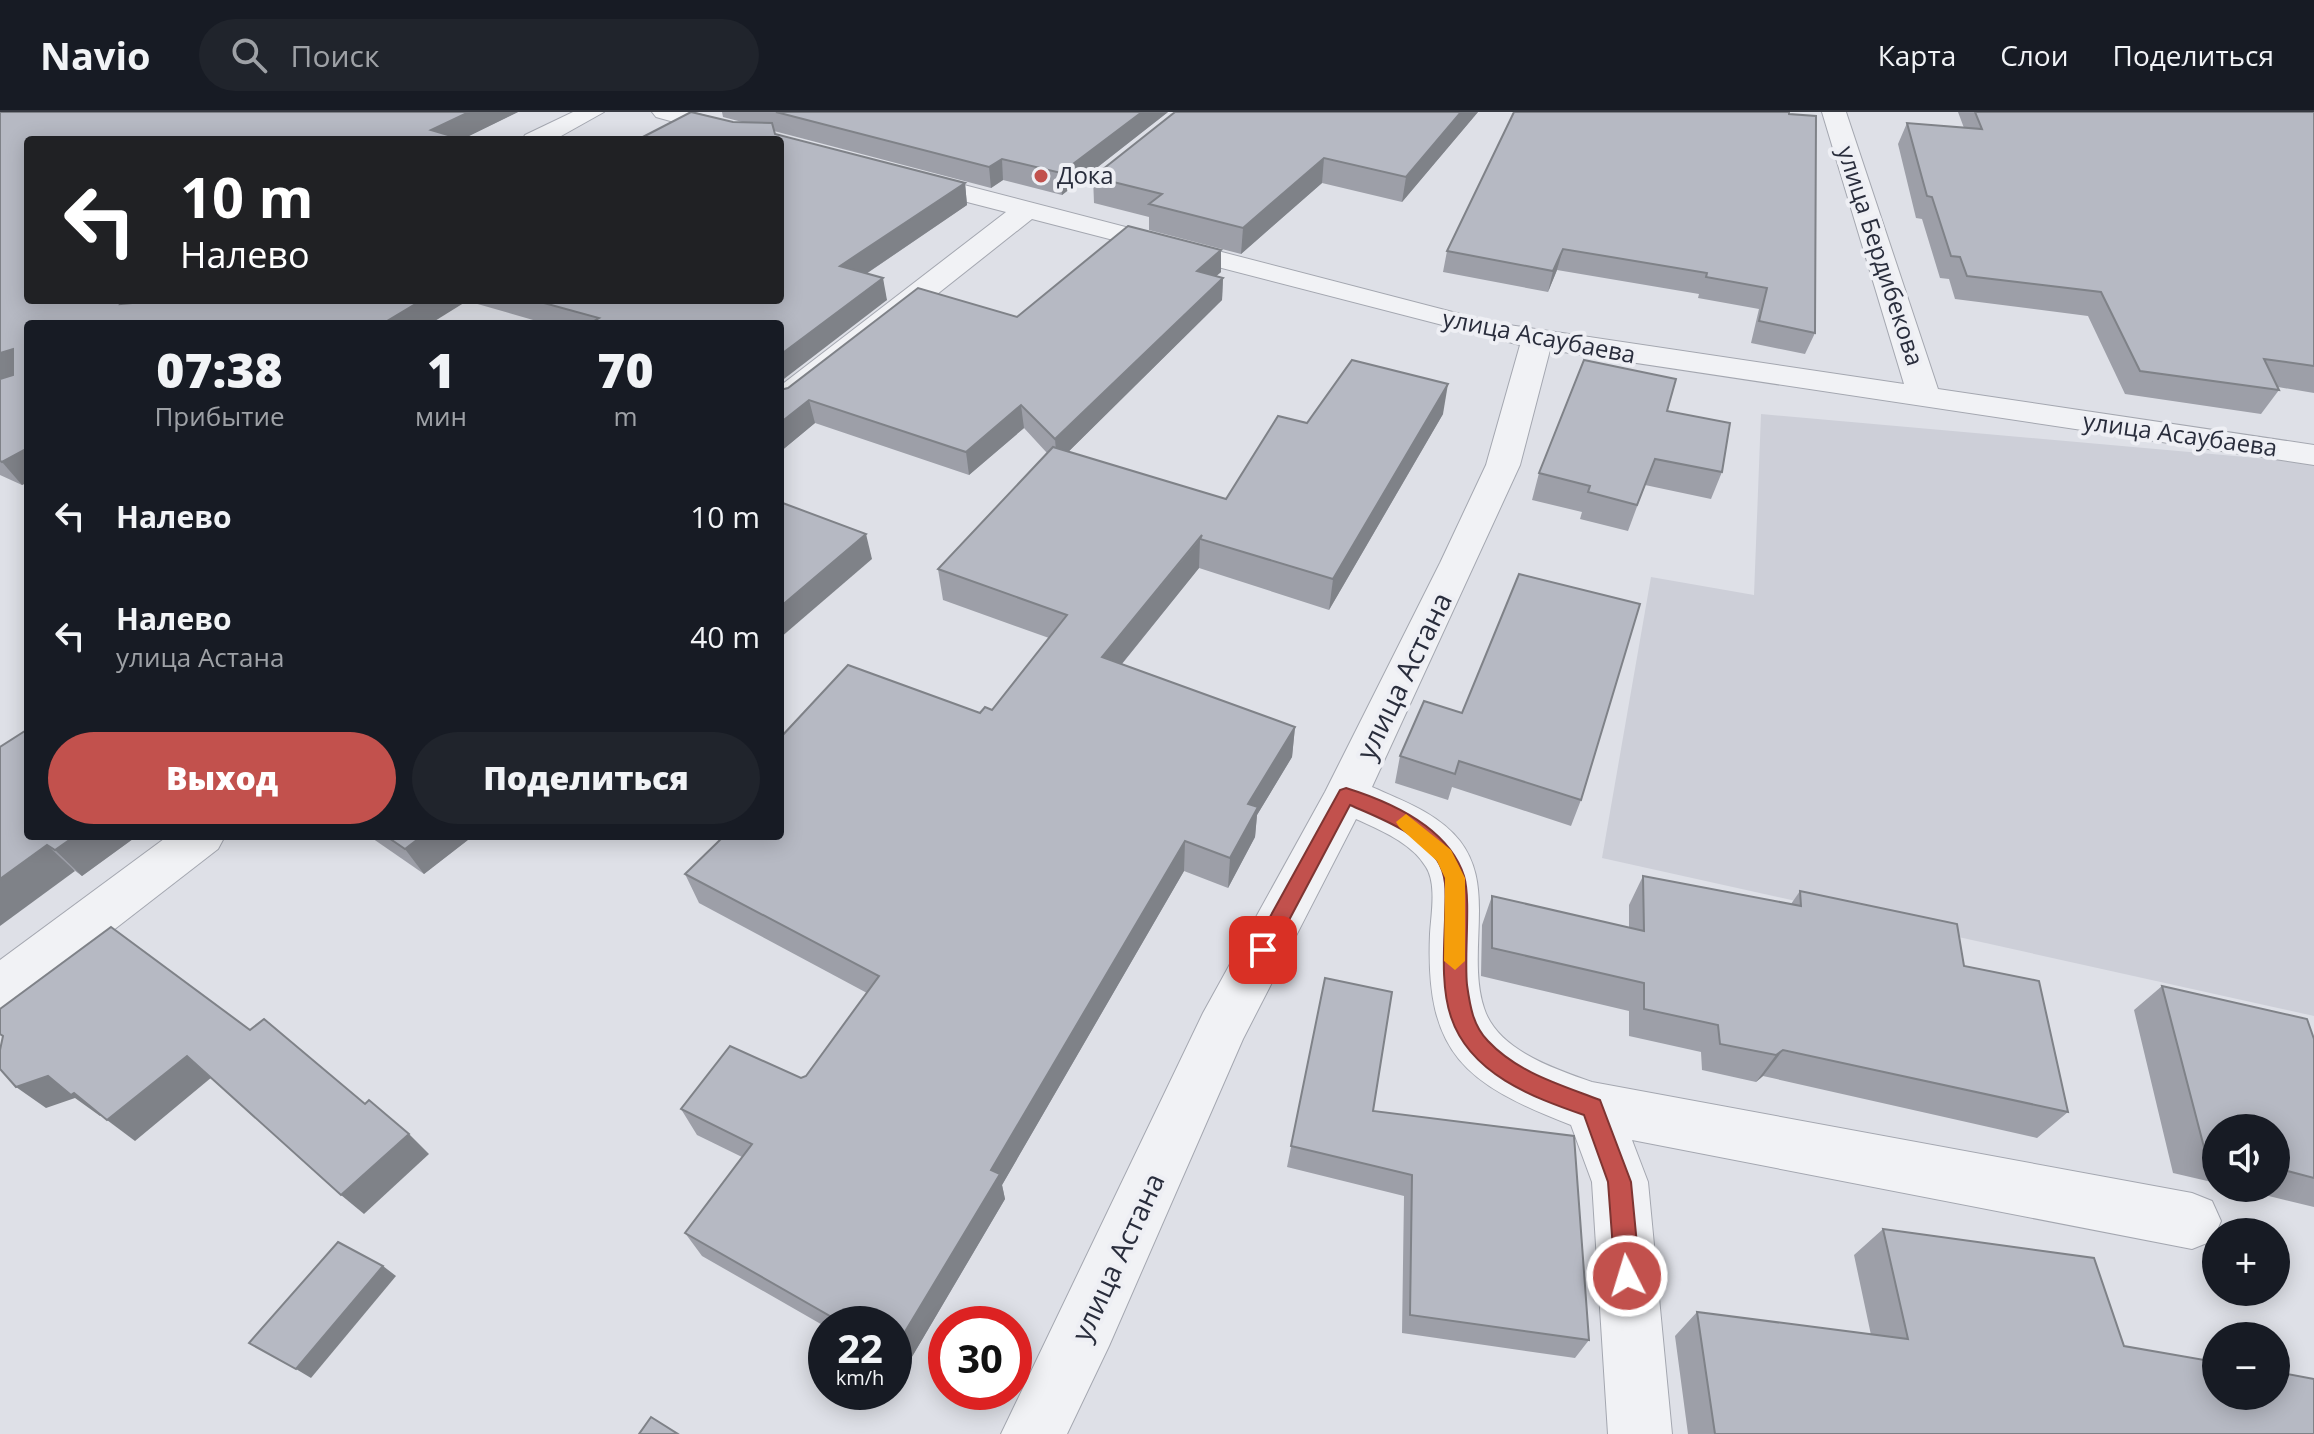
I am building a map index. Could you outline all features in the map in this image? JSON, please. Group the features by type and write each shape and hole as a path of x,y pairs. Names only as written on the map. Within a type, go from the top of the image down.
{"street":[{"path":"542,136 592,112"},
{"path":"664,112 752,136"},
{"name":"улица Бердибекова","path":"1834,112 1925,399"},
{"name":"улица Асаубаева","path":"885,172 1055,207 1439,319 1537,339 2314,455"},
{"path":"784,399 1055,207"},
{"name":"улица Астана","path":"1033,1434 1088,1325 1221,1029 1346,795 1503,465 1537,339"},
{"path":"1346,795 1409,823 1444,856 1455,878 1455,966 1460,1015 1479,1048 1512,1074 1547,1092 1592,1107 2192,1221"},
{"path":"0,989 197,840"},
{"path":"1592,1107 1620,1182 1640,1434"}],"shaded area":[{"path":"1761,414 2314,463 2314,1016 1602,858 1651,577 1754,595"}],"building":[{"path":"0,112 469,112 431,130 451,136 24,136 24,304 415,304 389,320 24,320 24,450 2,462 0,379 13,375 13,349 0,353"},
{"path":"691,112 733,122 772,123 775,134 783,136 645,136"},
{"path":"776,112 1142,112 1061,173 1002,159 989,167"},
{"path":"1175,112 1461,112 1406,177 1324,158 1243,228 1149,204 1162,194 1093,177"},
{"path":"1514,112 1789,112 1816,116 1815,333 1759,321 1767,288 1706,277 1707,273 1563,249 1553,271 1447,251"},
{"path":"1975,112 2314,112 2314,366 2264,359 2279,390 2140,371 2101,292 1967,276 1960,257 1951,256 1932,197 1927,196 1907,123 1982,129"},
{"path":"784,136 965,183 840,266 883,278 784,352 784,320 596,320 599,318 548,304 784,304"},
{"path":"1128,226 1221,250 1197,271 1223,278 1055,439 1021,405 966,452 809,400 784,420 784,389 918,288 1017,317"},
{"path":"1352,360 1448,384 1333,579 1200,539 1202,535 1102,657 1295,727 1248,804 1258,807 1230,858 1185,841 991,1170 1000,1174 912,1320 912,1306 813,1306 685,1233 752,1144 681,1109 730,1046 801,1078 806,1076 879,976 685,874 720,840 784,840 784,734 848,665 980,713 985,707 992,710 1067,615 938,569 1053,447 1226,499 1278,416 1307,423"},
{"path":"1584,360 1676,379 1667,411 1730,423 1722,472 1655,459 1637,505 1588,492 1590,486 1539,473"},
{"path":"784,503 866,534 784,604"},
{"path":"1519,574 1640,604 1581,800 1459,761 1455,774 1400,756 1424,701 1462,713"},
{"path":"24,732 24,840 69,840 55,850 47,845 0,879 0,747"},
{"path":"392,840 417,840 405,849"},
{"path":"1643,876 1801,906 1800,891 1957,924 1964,966 2039,981 2068,1112 1783,1050 1776,1055 1720,1044 1718,1025 1644,1009 1644,983 1492,948 1492,896 1644,931"},
{"path":"111,927 250,1030 264,1019 365,1104 369,1100 409,1134 341,1195 187,1056 107,1120 48,1076 16,1087 0,1069 3,1036 0,1034 0,1009"},
{"path":"1325,978 1392,992 1373,1111 1574,1136 1589,1340 1410,1315 1412,1175 1291,1146"},
{"path":"2162,986 2307,1019 2314,1039 2314,1178 2290,1172 2290,1114 2202,1114 2202,1139"},
{"path":"1883,1229 2094,1258 2124,1346 2202,1360 2202,1410 2290,1410 2290,1375 2314,1379 2314,1434 1715,1434 1697,1312 1908,1339"},
{"path":"338,1242 383,1266 296,1369 249,1343"},
{"path":"651,1417 678,1434 639,1434"}],"slow traffic":[{"path":"1406,822 1444,856 1455,878 1455,961"}],"place":[{"name":"Дока","path":"1041,176"}],"route":[{"path":"1263,950 1346,795 1409,823 1424,835 1444,856 1455,878 1455,966 1460,1015 1479,1048 1512,1074 1547,1092 1592,1107 1620,1182 1627,1276"}]}
